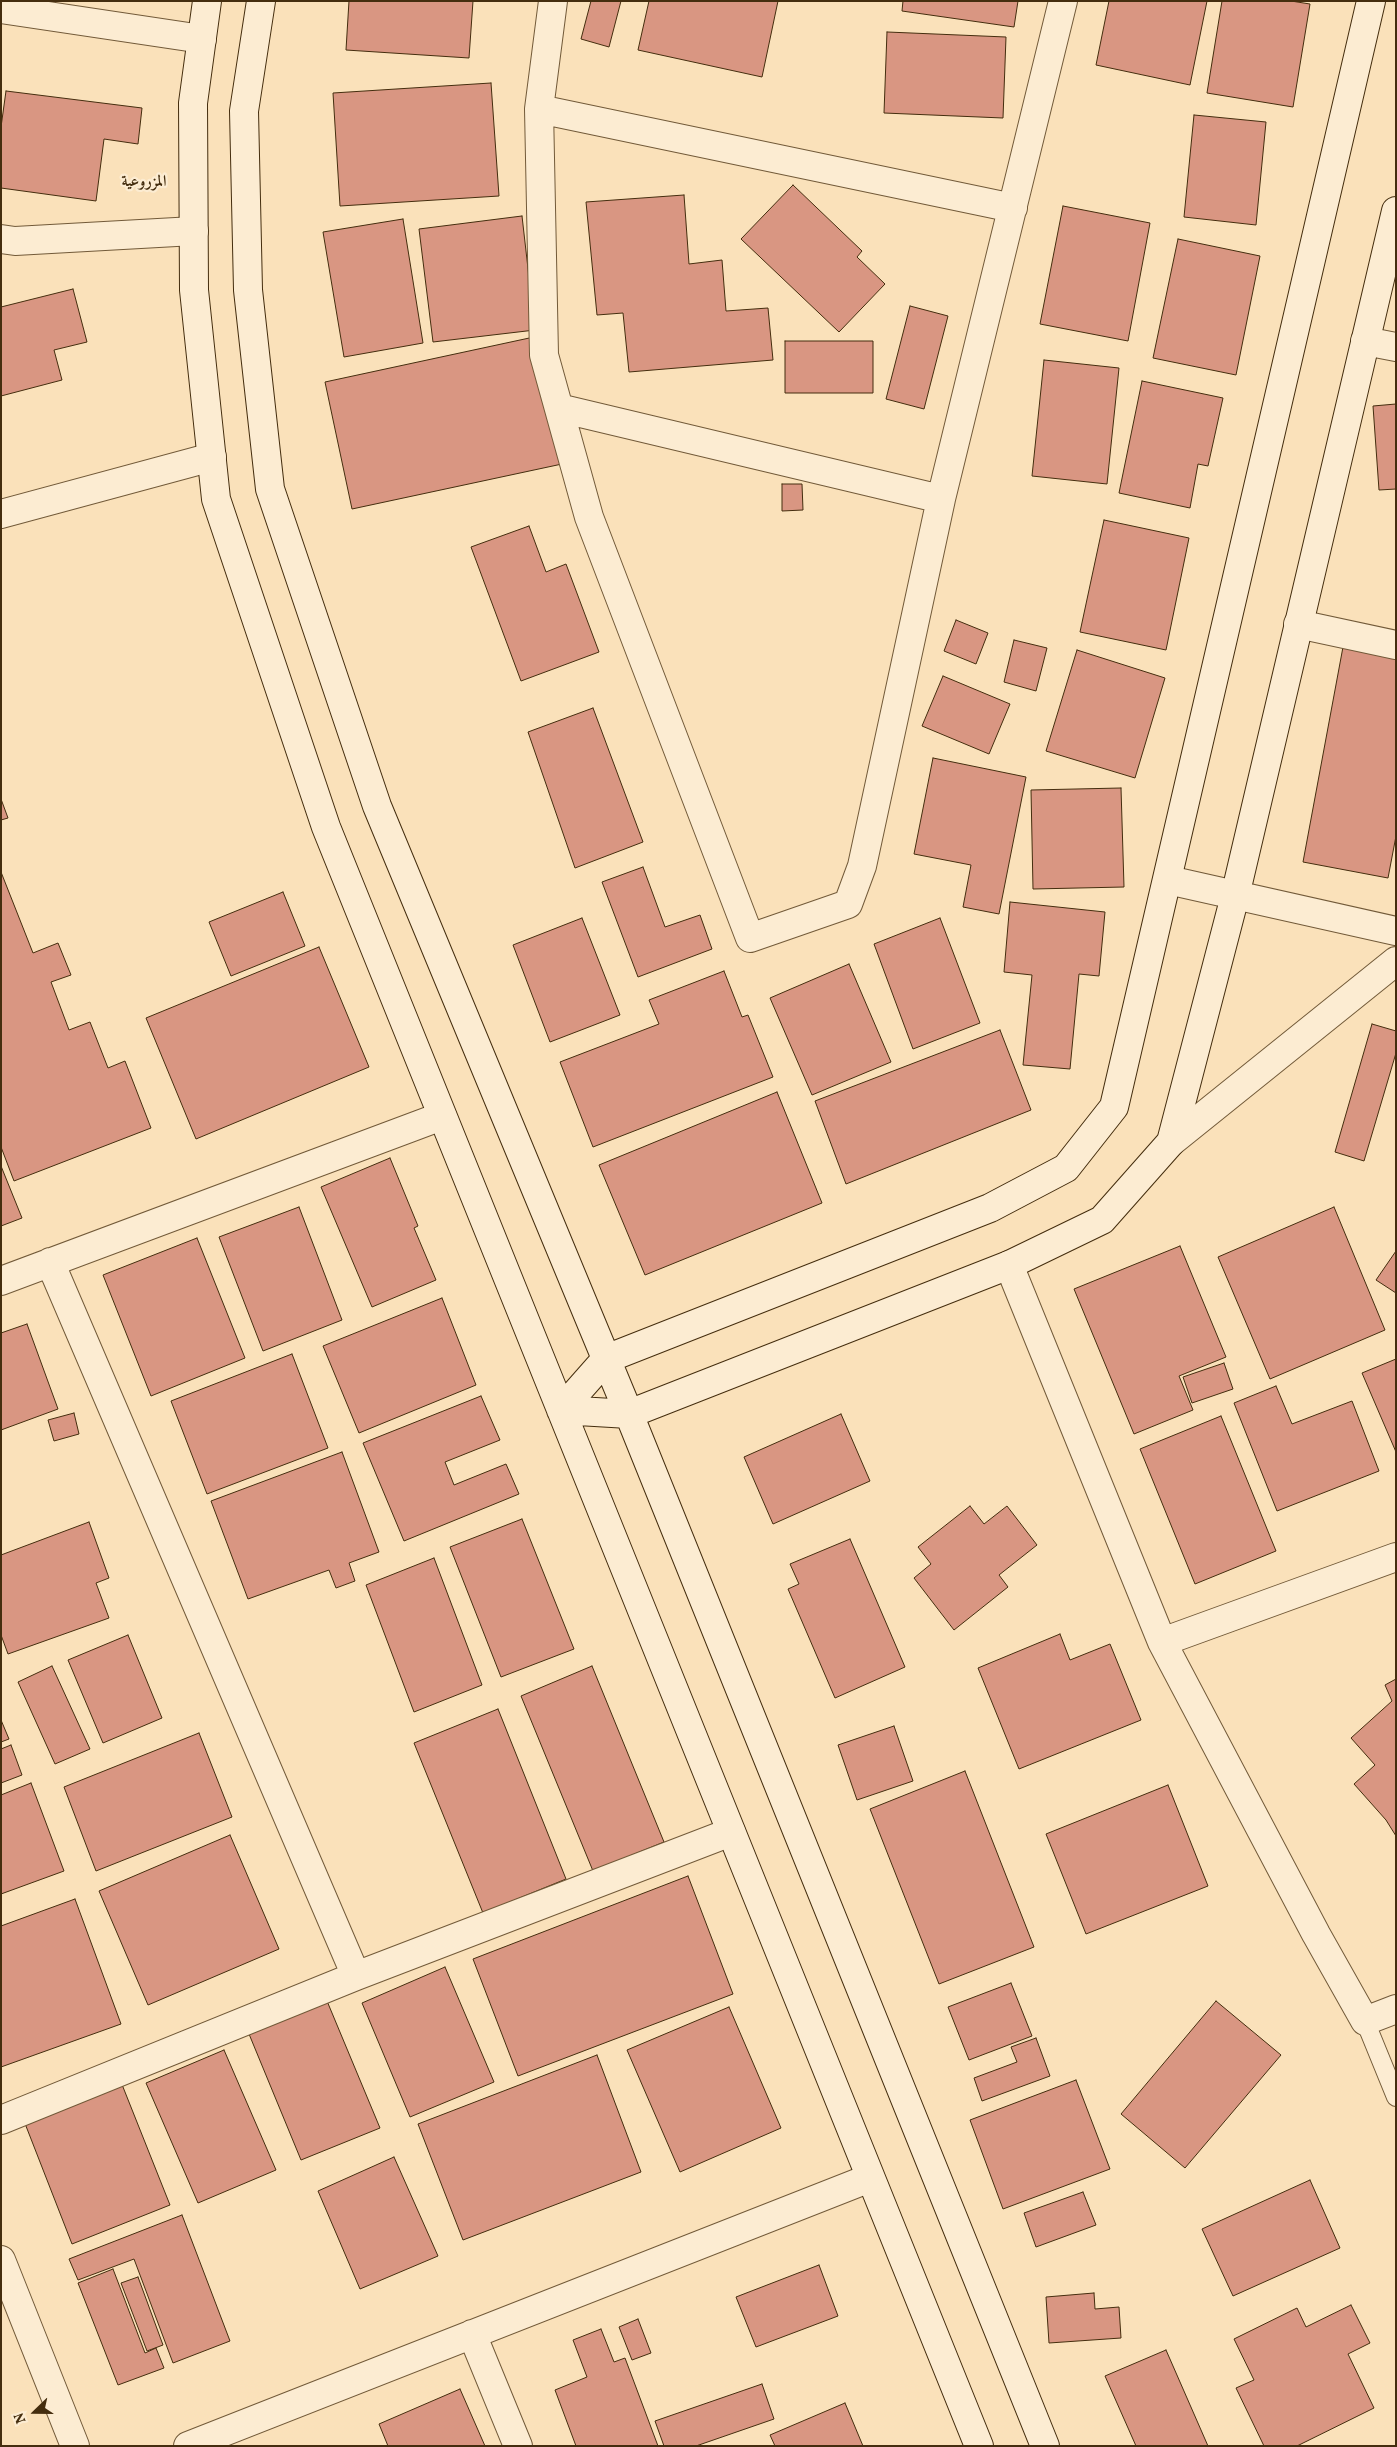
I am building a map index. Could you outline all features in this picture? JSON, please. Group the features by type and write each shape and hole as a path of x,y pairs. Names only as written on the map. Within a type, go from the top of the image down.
{"street":[{"path":"207,1 193,103 194,290 216,500 326,827 979,2446"},
{"path":"261,1 244,111 248,290 270,489 377,806 629,1414 1045,2446"},
{"path":"553,1 539,108 544,355 589,517 750,938 848,904 862,866 941,500 1063,1"},
{"path":"561,1410 606,1359 990,1208 1066,1168 1114,1107 1371,1"},
{"path":"1,9 202,39"},
{"path":"539,108 1012,208"},
{"path":"1172,1142 1235,896 1396,211"},
{"path":"6,242 194,231"},
{"path":"1365,341 1396,347"},
{"path":"559,408 941,500"},
{"path":"1,514 212,457"},
{"path":"1298,624 1396,645"},
{"path":"1168,880 1396,930"},
{"path":"561,1410 629,1414 1009,1265 1102,1220 1172,1142 1396,962"},
{"path":"1,1280 442,1116"},
{"path":"50,1262 356,1976"},
{"path":"1009,1265 1162,1642 1316,1934 1365,2021 1396,2009"},
{"path":"1162,1642 1396,1557"},
{"path":"1,2120 356,1976 731,1832"},
{"path":"188,2446 870,2178"},
{"path":"1,2260 75,2446"},
{"path":"472,2334 518,2446"}],"lane":[{"path":"1365,2021 1396,2097"}],"building":[{"path":"349,1 473,1 469,58 346,50"},
{"path":"591,1 621,1 609,47 581,39"},
{"path":"649,1 778,1 762,77 638,50"},
{"path":"903,1 1018,1 1014,27 902,11"},
{"path":"1109,1 1207,1 1190,85 1096,65"},
{"path":"1222,1 1291,1 1310,4 1293,107 1207,93"},
{"path":"887,32 1006,37 1003,118 884,113"},
{"path":"491,83 499,196 340,206 333,93"},
{"path":"6,91 142,108 138,144 104,139 96,201 1,188 1,127"},
{"path":"1194,115 1266,122 1256,225 1184,217"},
{"path":"793,185 862,251 857,257 885,284 839,332 741,239"},
{"path":"684,195 689,264 722,260 726,311 768,308 773,360 629,372 623,313 597,315 586,202"},
{"path":"1063,206 1150,223 1128,341 1040,324"},
{"path":"522,216 535,330 433,342 419,229"},
{"path":"403,219 423,343 344,357 323,232"},
{"path":"1178,239 1260,256 1236,375 1153,358"},
{"path":"73,289 87,342 54,350 62,380 1,396 1,307"},
{"path":"910,306 948,316 924,409 886,399"},
{"path":"534,337 562,464 352,509 325,382"},
{"path":"785,341 873,341 873,393 785,393"},
{"path":"1044,360 1119,368 1107,484 1032,476"},
{"path":"1142,381 1223,398 1208,466 1198,464 1190,508 1119,493"},
{"path":"1396,404 1396,489 1379,490 1373,406"},
{"path":"782,484 802,484 803,510 782,511"},
{"path":"1104,520 1189,538 1166,650 1080,632"},
{"path":"529,526 546,572 566,564 599,652 521,681 471,547"},
{"path":"956,620 988,633 976,664 944,651"},
{"path":"1014,640 1047,648 1036,691 1004,682"},
{"path":"1343,647 1396,657 1396,836 1388,878 1303,862"},
{"path":"1077,650 1165,678 1135,778 1046,751"},
{"path":"943,676 1010,704 989,754 922,726"},
{"path":"593,708 643,842 575,868 528,732"},
{"path":"933,758 1026,777 999,914 963,907 971,865 914,854"},
{"path":"1121,788 1124,887 1033,889 1031,790"},
{"path":"1,799 8,818 1,820"},
{"path":"643,867 665,927 700,915 712,949 638,977 602,882"},
{"path":"1,872 33,953 58,943 71,975 51,982 69,1030 90,1022 108,1068 125,1061 151,1128 14,1181 1,1147"},
{"path":"283,892 305,946 231,976 209,922"},
{"path":"1010,902 1105,912 1099,976 1079,974 1070,1069 1023,1065 1032,975 1004,972"},
{"path":"582,918 620,1015 550,1042 513,945"},
{"path":"940,918 980,1023 913,1049 874,944"},
{"path":"319,947 369,1067 196,1139 146,1018"},
{"path":"849,964 891,1062 812,1095 770,998"},
{"path":"724,971 742,1017 748,1015 773,1077 593,1147 560,1062 659,1024 649,1000"},
{"path":"1372,1024 1396,1031 1396,1053 1364,1161 1335,1152"},
{"path":"1000,1030 1031,1110 846,1184 815,1101"},
{"path":"777,1092 822,1203 645,1275 599,1165"},
{"path":"390,1158 418,1226 414,1228 436,1280 372,1307 321,1187"},
{"path":"1,1166 22,1218 1,1226"},
{"path":"299,1207 342,1320 263,1351 219,1237"},
{"path":"1334,1207 1385,1330 1270,1379 1218,1257"},
{"path":"197,1238 245,1358 151,1396 103,1275"},
{"path":"1180,1246 1226,1357 1179,1376 1193,1410 1134,1434 1074,1289"},
{"path":"1396,1251 1396,1293 1376,1280"},
{"path":"442,1298 476,1385 359,1433 323,1346"},
{"path":"27,1324 58,1409 1,1430 1,1333"},
{"path":"292,1354 328,1448 207,1494 171,1401"},
{"path":"1396,1359 1396,1452 1362,1373"},
{"path":"1224,1363 1233,1389 1192,1403 1183,1377"},
{"path":"1276,1386 1292,1424 1352,1401 1379,1471 1277,1511 1234,1403"},
{"path":"481,1396 500,1440 445,1462 454,1485 506,1464 519,1494 404,1541 363,1443"},
{"path":"74,1413 79,1434 54,1441 48,1420"},
{"path":"841,1414 870,1481 773,1524 744,1457"},
{"path":"1221,1416 1276,1551 1195,1584 1140,1449"},
{"path":"342,1452 379,1552 349,1563 355,1581 336,1588 329,1570 248,1599 211,1501"},
{"path":"970,1506 984,1524 1007,1506 1037,1545 999,1575 1008,1587 954,1630 914,1578 931,1564 918,1547"},
{"path":"522,1519 574,1649 501,1677 450,1547"},
{"path":"89,1522 109,1578 96,1583 109,1618 8,1654 1,1635 1,1555"},
{"path":"850,1539 905,1667 835,1698 788,1589 799,1584 790,1564"},
{"path":"434,1558 482,1685 414,1712 366,1585"},
{"path":"1060,1634 1070,1660 1110,1644 1141,1720 1019,1769 978,1668"},
{"path":"128,1635 162,1718 103,1743 68,1660"},
{"path":"52,1666 90,1749 55,1764 18,1682"},
{"path":"592,1666 664,1842 593,1871 521,1696"},
{"path":"1396,1679 1396,1836 1386,1820 1354,1784 1375,1765 1351,1738 1392,1701 1385,1685"},
{"path":"498,1709 566,1879 483,1913 414,1743"},
{"path":"1,1720 9,1739 1,1742"},
{"path":"894,1726 913,1781 857,1800 838,1745"},
{"path":"199,1733 232,1817 96,1871 64,1787"},
{"path":"11,1745 22,1775 1,1783 1,1749"},
{"path":"965,1771 1034,1947 939,1984 870,1809"},
{"path":"31,1783 64,1871 1,1894 1,1795"},
{"path":"1168,1785 1208,1886 1086,1934 1046,1834"},
{"path":"230,1835 279,1949 148,2005 99,1891"},
{"path":"688,1876 733,1994 518,2076 473,1959"},
{"path":"75,1899 121,2024 1,2067 1,1926"},
{"path":"445,1967 494,2082 410,2117 362,2003"},
{"path":"1011,1983 1032,2036 969,2060 948,2007"},
{"path":"327,2001 380,2128 301,2160 249,2034"},
{"path":"1216,2001 1281,2055 1185,2168 1121,2114"},
{"path":"729,2007 781,2128 680,2172 627,2050"},
{"path":"1036,2038 1050,2076 982,2101 974,2078 1017,2062 1011,2047"},
{"path":"224,2050 276,2170 198,2203 146,2083"},
{"path":"597,2055 641,2172 463,2240 418,2124"},
{"path":"1076,2080 1110,2169 1003,2209 970,2120"},
{"path":"121,2082 170,2205 72,2244 24,2121"},
{"path":"394,2157 438,2256 360,2289 318,2191"},
{"path":"1310,2180 1340,2248 1233,2296 1202,2229"},
{"path":"1083,2192 1096,2225 1036,2247 1024,2213"},
{"path":"182,2215 230,2341 173,2363 134,2259 78,2280 69,2259"},
{"path":"819,2265 838,2316 756,2347 736,2297"},
{"path":"113,2269 145,2353 156,2348 164,2368 118,2385 78,2283"},
{"path":"138,2277 163,2345 147,2351 121,2283"},
{"path":"1094,2293 1095,2309 1119,2307 1121,2338 1049,2343 1046,2297"},
{"path":"1351,2305 1370,2343 1348,2354 1374,2408 1297,2446 1264,2446 1236,2388 1254,2380 1234,2339 1297,2308 1306,2327"},
{"path":"638,2319 651,2353 632,2360 619,2327"},
{"path":"601,2329 614,2362 625,2358 658,2446 576,2446 555,2390 587,2377 573,2340"},
{"path":"1166,2350 1208,2446 1136,2446 1105,2376"},
{"path":"762,2384 774,2419 696,2446 664,2446 655,2421"},
{"path":"460,2389 485,2446 388,2446 379,2424"},
{"path":"845,2403 863,2446 775,2446 770,2435"}],"district":[{"name":"المزروعية","path":"144,183"}]}
